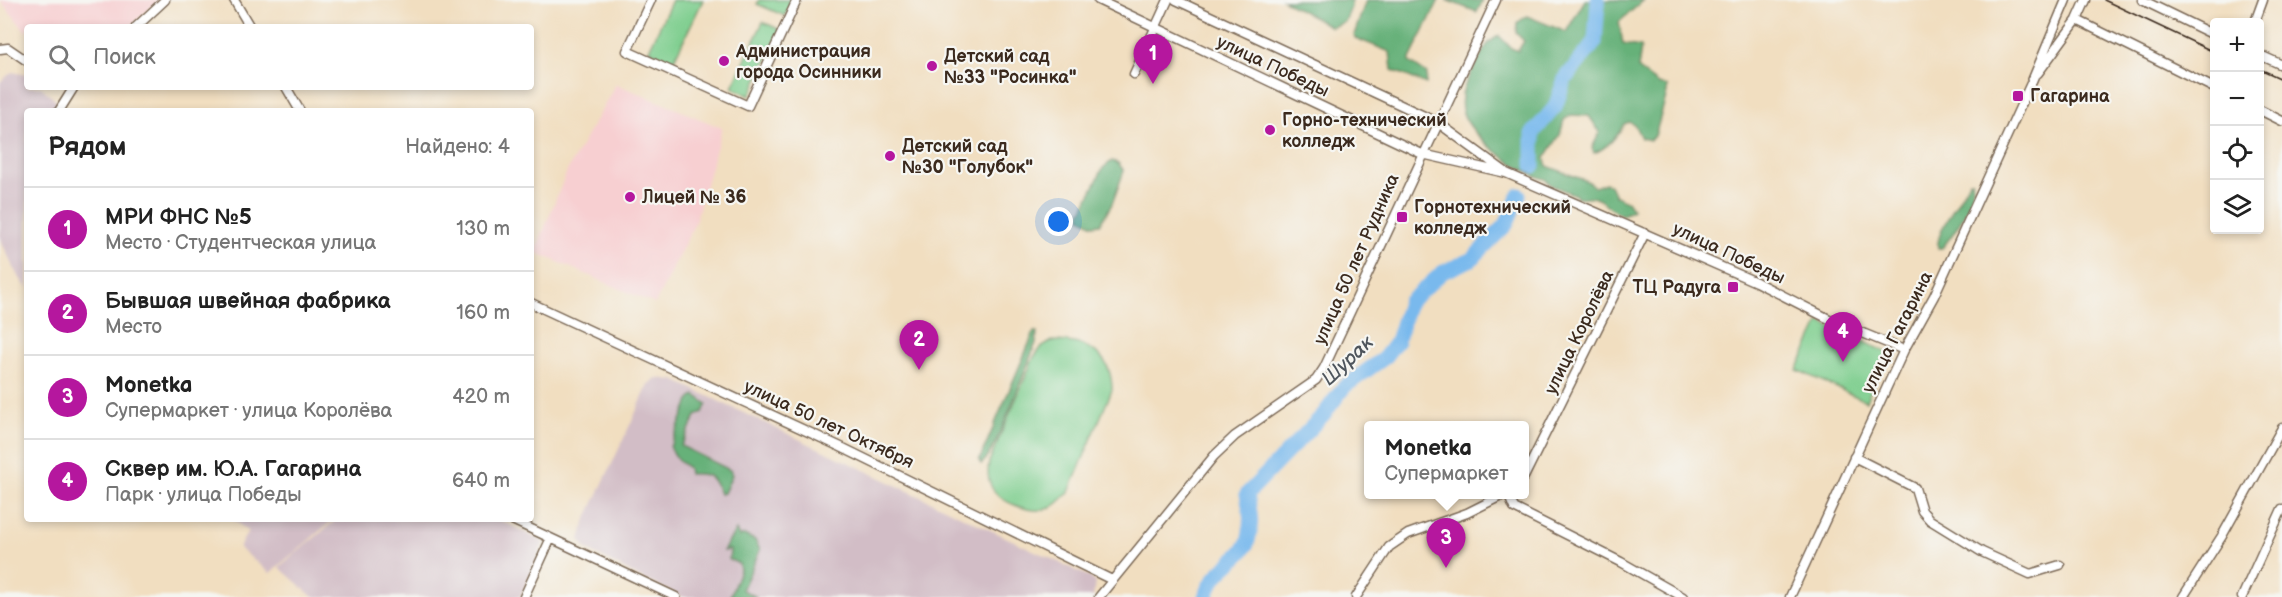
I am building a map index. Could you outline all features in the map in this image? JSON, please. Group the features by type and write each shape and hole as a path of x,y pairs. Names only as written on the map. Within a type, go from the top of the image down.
{"street":[{"path":"139,24 165,0"},
{"path":"234,0 248,24"},
{"path":"651,0 627,51 748,106 797,0"},
{"name":"улица Победы","path":"1098,0 1422,154 1506,173 1756,282 1831,320 1904,350"},
{"path":"1134,74 1168,0"},
{"name":"улица Победы","path":"1176,0 1437,122 1506,173"},
{"name":"улица 50 лет Рудника","path":"1099,597 1214,456 1235,436 1316,380 1327,363 1422,154 1496,0"},
{"name":"улица Гагарина","path":"1790,597 1904,350 1934,296 2032,81 2066,0"},
{"name":"улица Гагарина","path":"2032,81 2077,20 2086,0"},
{"path":"2142,0 2210,32"},
{"path":"2256,18 2263,0"},
{"path":"2077,20 2210,86"},
{"path":"0,49 8,48 24,59"},
{"path":"2264,57 2282,65"},
{"path":"61,108 72,90"},
{"path":"288,90 298,108"},
{"path":"2264,112 2282,121"},
{"name":"улица Королёва","path":"1529,467 1645,233"},
{"name":"улица 50 лет Октября","path":"534,304 843,448 1112,580"},
{"path":"2182,597 2222,536 2282,428"},
{"path":"1854,457 1915,488 1922,511 1930,520 1982,552 2030,574 2060,565"},
{"path":"1356,597 1389,547 1408,534 1498,499"},
{"path":"1509,499 1514,508 1621,562 1683,597"},
{"path":"2242,597 2282,509"},
{"path":"516,522 676,597"},
{"path":"524,597 550,540"}],"shaded area":[{"path":"0,0 159,0 132,24 24,24 24,29"},
{"path":"12,72 24,74 24,90 44,90 60,104 57,108 24,108 24,284 0,239 0,82"},
{"name":"Лицей № 36","path":"616,84 722,128 695,223 655,304 535,252 567,171"},
{"path":"656,378 674,380 1090,577 1095,582 1093,597 683,597 639,577 586,549 580,540 585,522 648,386"},
{"path":"236,522 330,522 270,573 239,548 248,531"},
{"path":"333,522 504,522 544,542 520,597 313,597 279,567"}],"green space":[{"path":"672,0 703,0 673,62 649,50"},
{"path":"759,0 793,0 785,16 757,4"},
{"path":"1283,0 1351,0 1351,7 1345,22 1331,27"},
{"path":"1366,0 1439,0 1410,59 1410,62 1427,74 1426,84 1392,70 1390,52 1355,38"},
{"path":"1446,0 1483,0 1477,12"},
{"path":"1585,0 1644,0 1619,22 1623,44 1641,47 1638,69 1658,84 1667,86 1667,93 1655,136 1650,140 1641,138 1635,126 1629,122 1624,124 1608,145 1594,153 1592,148 1600,132 1589,116 1571,115 1564,120 1560,135 1545,158 1547,166 1587,181 1595,187 1605,183 1610,185 1615,196 1627,201 1633,210 1623,215 1597,199 1577,198 1576,195 1551,185 1545,179 1509,161 1474,130 1462,109 1465,86 1482,52 1491,41 1499,36 1511,48 1518,51 1524,41 1516,33 1517,23 1527,16 1566,32"},
{"path":"763,22 781,30 750,96 732,87"},
{"path":"1112,161 1118,163 1124,171 1112,204 1100,224 1093,225 1081,218 1081,213 1103,168"},
{"path":"1969,181 1972,181 1973,189 1968,207 1947,242 1942,248 1938,248 1938,241 1945,224"},
{"path":"1820,322 1888,353 1866,401 1797,370"},
{"path":"1034,332 1037,332 1036,343 1010,408 994,445 981,464 979,461"},
{"path":"1052,341 1076,343 1095,352 1108,367 1112,390 1069,492 1053,507 1043,510 1026,509 1001,498 995,492 989,480 989,462 1034,357 1041,348"},
{"path":"695,395 707,404 703,412 696,416 681,446 730,470 732,475 724,493 720,494 709,476 689,474 688,468 678,460 670,447 689,401"},
{"path":"736,530 739,537 744,535 755,540 760,550 742,590 757,597 730,597 740,570 739,564 729,559 730,550 723,551"}],"waterway":[{"name":"Шурак","path":"1533,166 1533,133 1555,107 1565,79 1595,42 1598,0"},
{"name":"Шурак","path":"1206,597 1215,579 1240,554 1248,541 1251,523 1247,494 1324,414 1344,387 1384,358 1397,341 1409,302 1443,272 1472,259 1506,225 1519,195"}],"tram line":[{"path":"2104,0 2210,50"},
{"path":"2264,71 2282,79"}],"place":[{"name":"Администрация города Осинники","path":"724,61"},
{"name":"Детский сад №33 \"Росинка\"","path":"932,66"},
{"name":"МРИ ФНС №5","path":"1153,84"},
{"name":"Гагарина","path":"2018,96"},
{"name":"Горно-технический колледж","path":"1270,130"},
{"name":"Детский сад №30 \"Голубок\"","path":"890,156"},
{"name":"Лицей № 36","path":"630,197"},
{"name":"Горнотехнический колледж","path":"1402,217"},
{"name":"ТЦ Радуга","path":"1733,287"},
{"name":"Сквер им. Ю.А. Гагарина","path":"1843,362"},
{"name":"Бывшая швейная фабрика","path":"919,370"},
{"name":"Monetka","path":"1446,568"}]}
